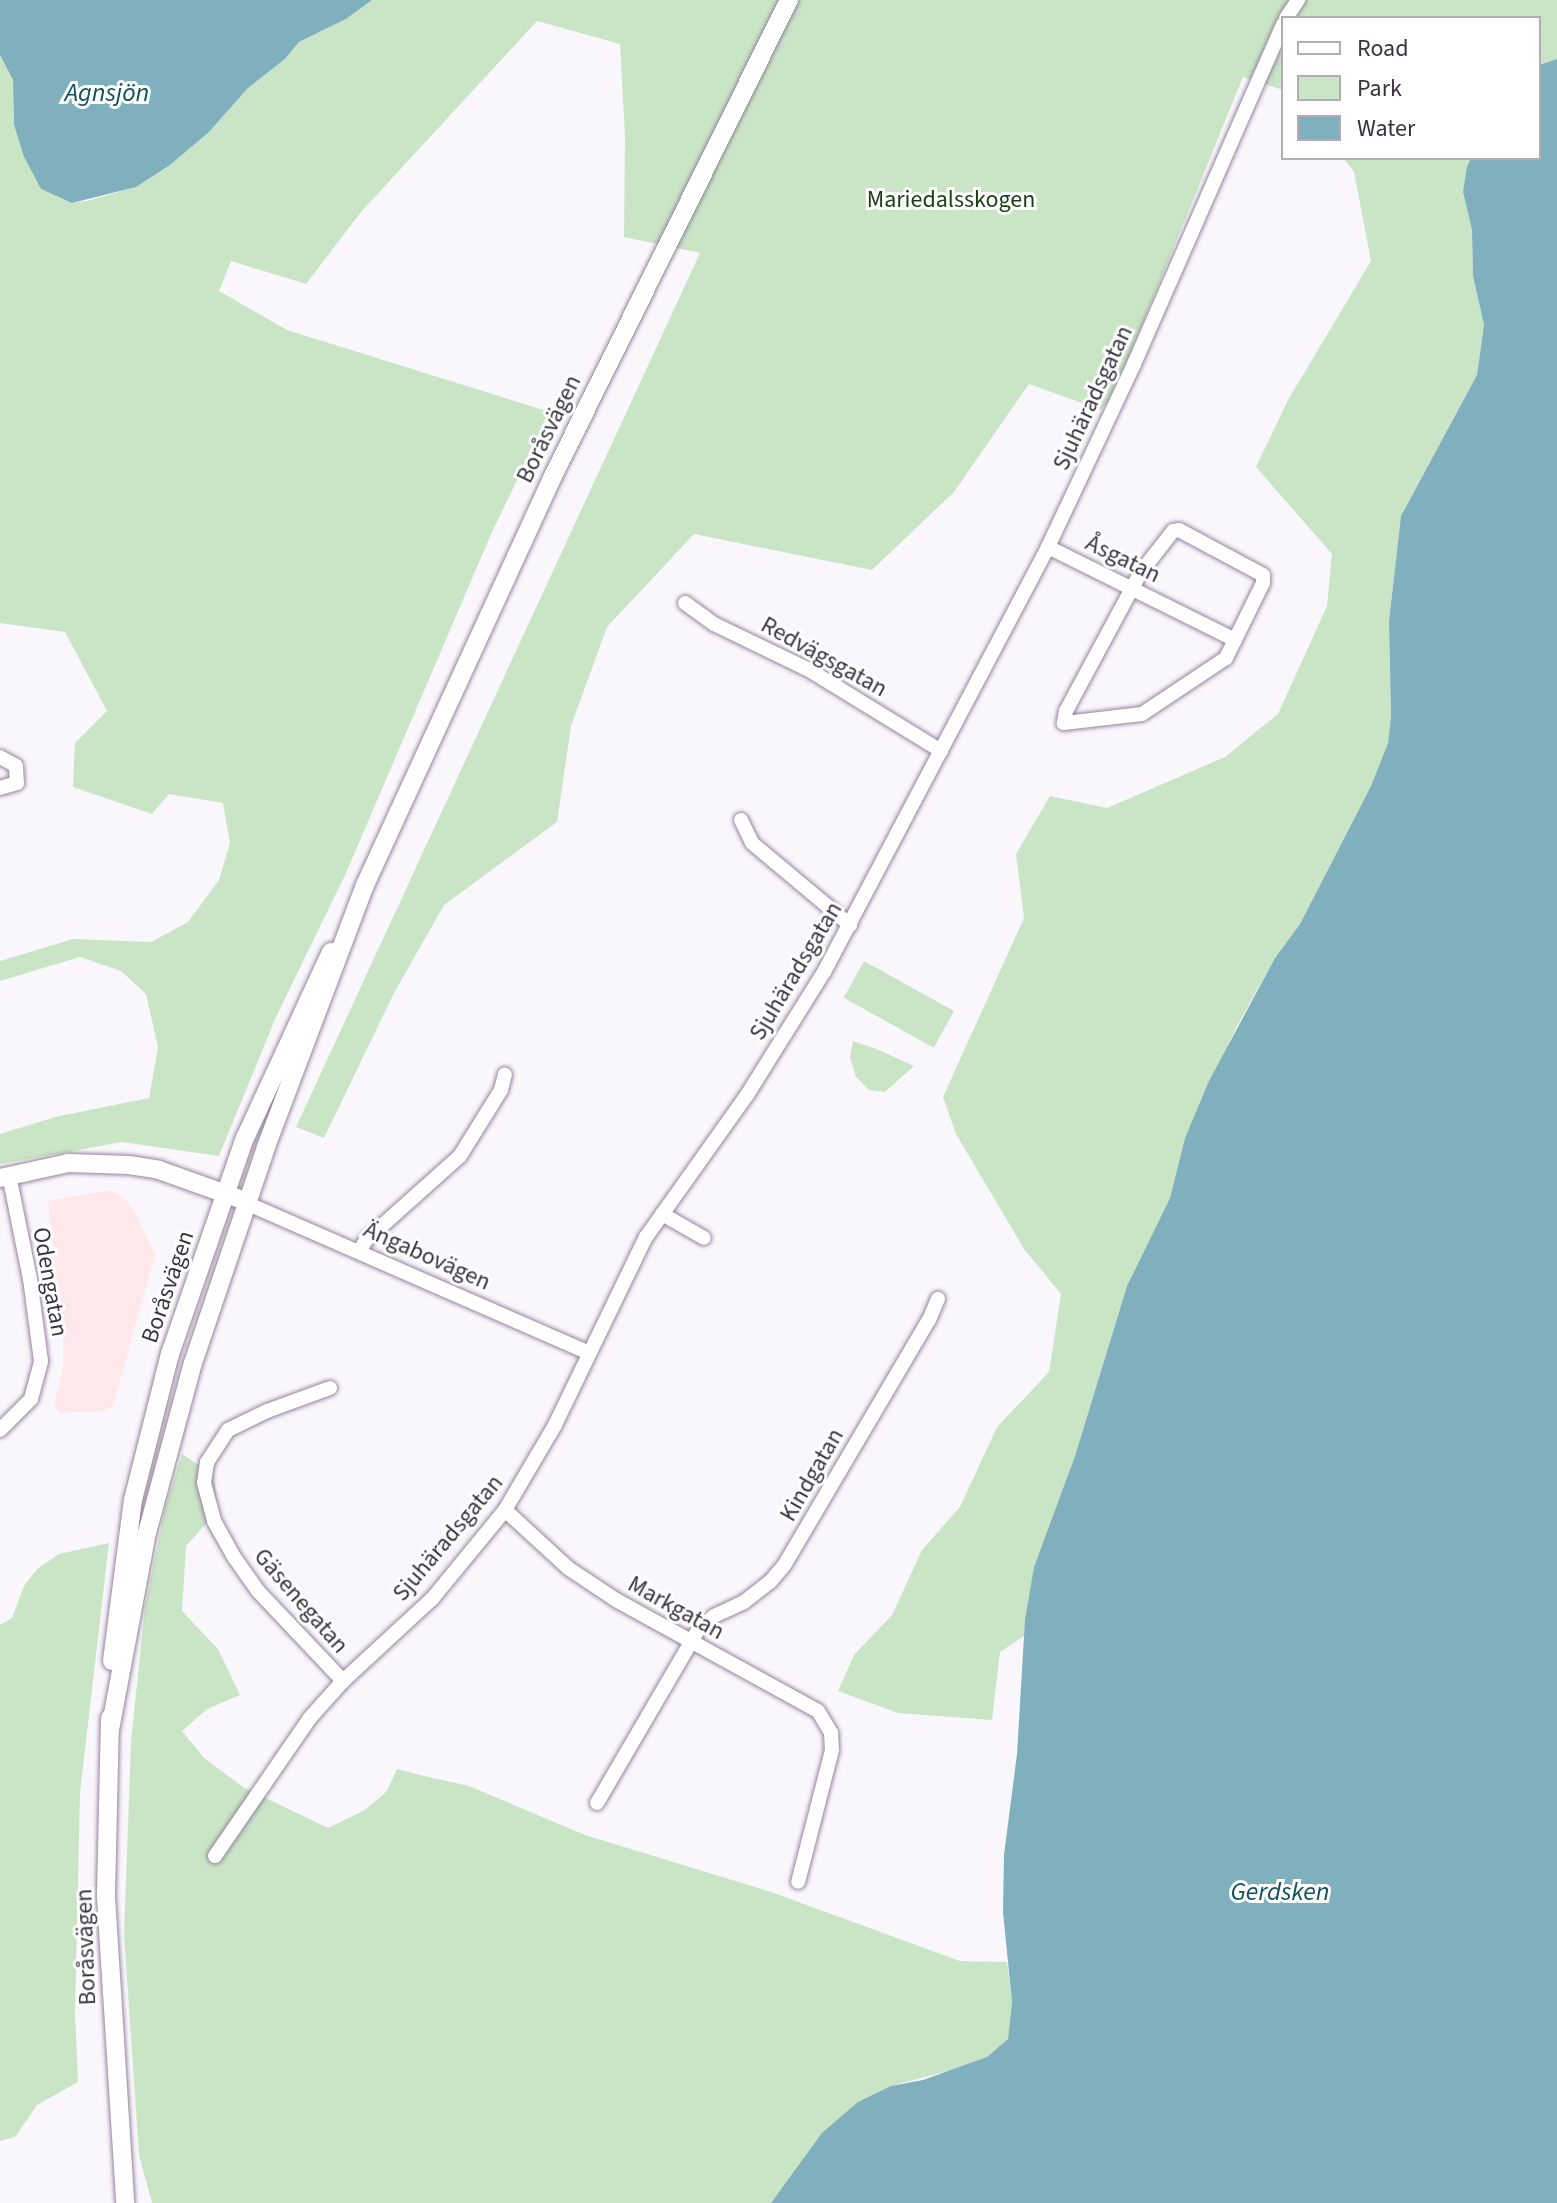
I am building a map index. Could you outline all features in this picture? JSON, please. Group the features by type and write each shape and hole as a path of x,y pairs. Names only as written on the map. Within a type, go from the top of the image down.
{"main road":[{"name":"Boråsvägen","path":"125,2203 106,1897 110,1675 133,1500 170,1354 225,1193 271,1079 365,885 552,478 789,0"},
{"name":"Boråsvägen","path":"110,1730 147,1533 164,1463 214,1296 365,885"},
{"path":"5,1177 68,1163 118,1164 159,1170 246,1203"},
{"name":"Boråsvägen","path":"123,2161 131,2203"}],"street":[{"name":"Sjuhäradsgatan","path":"215,1856 290,1744 343,1681 432,1599 505,1510 555,1425 624,1277 662,1214 747,1095 850,925 1048,547 1134,364 1281,29"},
{"path":"1179,530 1259,571 1263,583 1235,640 1218,666 1142,714 1064,723 1066,711 1132,587 1173,531 1179,530"},
{"name":"Åsgatan","path":"1048,547 1235,640"},
{"name":"Redvägsgatan","path":"685,603 714,624 809,670 941,751"},
{"path":"0,757 16,766 17,783 0,788"},
{"path":"741,820 752,843 850,925"},
{"path":"360,1250 366,1240 460,1156 501,1090 505,1074"},
{"name":"Odengatan","path":"0,1430 31,1399 41,1361 30,1279 5,1177"},
{"name":"Ängabovägen","path":"246,1203 360,1250 589,1353"},
{"path":"662,1214 704,1238"},
{"name":"Kindgatan","path":"597,1803 691,1642 714,1616 744,1602 770,1582 785,1564 929,1320 938,1299"},
{"name":"Gäsenegatan","path":"330,1388 267,1411 228,1430 207,1462 204,1483 214,1521 234,1557 258,1591 343,1681"},
{"name":"Markgatan","path":"505,1510 568,1568 691,1642 818,1711 831,1733 832,1750 798,1882"}],"shaded area":[{"path":"109,1190 123,1197 134,1210 155,1255 113,1406 103,1411 60,1413 54,1406 63,1368 63,1339 48,1201"}],"green space":[{"name":"Mariedalsskogen","path":"372,0 1557,0 1557,59 1541,64 1541,16 1281,16 1281,89 1243,77 1113,395 1101,410 1029,384 954,492 872,570 694,534 607,627 571,726 557,822 444,905 394,993 324,1138 296,1127 700,253 624,237 625,136 620,44 537,21 361,212 306,284 231,261 219,291 287,330 550,412 492,532 346,873 276,1017 219,1156 122,1142 0,1164 0,1134 55,1117 149,1098 158,1047 146,994 121,971 80,957 0,981 0,961 73,939 151,942 188,922 219,880 230,843 223,803 169,794 152,814 73,787 75,743 107,711 65,632 0,623 0,55 13,80 14,125 24,157 41,189 72,203 136,187 170,165 209,132 248,88 285,59 299,42 346,19"},
{"path":"1345,160 1471,160 1463,192 1472,230 1473,276 1484,325 1477,375 1401,516 1389,621 1391,716 1388,743 1371,786 1300,924 1275,958 1237,1026 1185,1138 1170,1198 1127,1286 1075,1456 1034,1567 1024,1636 1000,1652 992,1720 898,1713 838,1691 854,1655 892,1615 922,1550 960,1507 997,1427 1049,1372 1061,1294 1024,1249 956,1134 943,1097 1024,918 1016,854 1050,796 1107,808 1225,757 1278,714 1327,606 1332,554 1256,467 1288,400 1371,261 1354,172"},
{"path":"864,961 954,1011 934,1048 844,998"},
{"path":"853,1041 914,1066 885,1092 869,1090 856,1077 850,1057"},
{"path":"182,1454 214,1475 218,1510 186,1546 182,1611 218,1649 240,1695 207,1709 182,1731 204,1758 243,1787 328,1828 365,1810 387,1791 397,1769 469,1786 585,1835 771,1892 960,1961 1007,1962 1012,2002 1008,2039 988,2057 963,2067 891,2086 797,2170 771,2203 152,2203 139,2155 124,1935 131,1741 145,1607 165,1509"},
{"path":"109,1543 80,1793 75,2012 78,2082 37,2105 15,2137 0,2141 0,1625 12,1618 24,1586 37,1569 59,1554"}],"water":[{"name":"Agnsjön","path":"0,0 372,0 346,19 299,42 285,59 248,88 209,132 170,165 136,187 72,203 41,189 24,157 14,125 13,80 0,55"},
{"name":"Gerdsken","path":"1557,59 1557,2203 771,2203 822,2133 858,2102 891,2086 923,2080 987,2057 1008,2039 1012,2002 1003,1912 1004,1855 1017,1754 1025,1620 1034,1567 1075,1456 1127,1286 1170,1198 1185,1138 1209,1081 1275,958 1300,924 1371,786 1388,743 1391,716 1389,621 1401,516 1477,375 1484,325 1473,276 1472,230 1463,192 1467,167 1470,160 1541,160 1541,64"}]}
